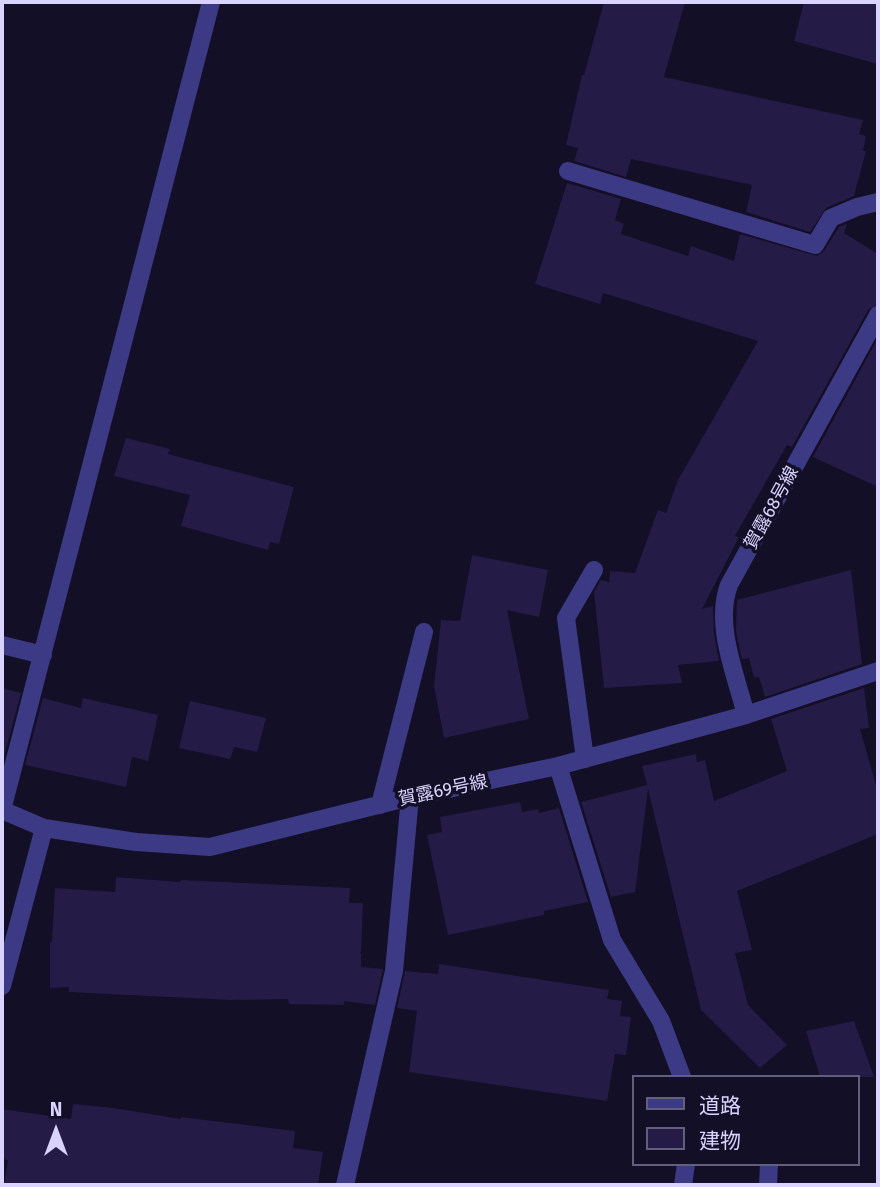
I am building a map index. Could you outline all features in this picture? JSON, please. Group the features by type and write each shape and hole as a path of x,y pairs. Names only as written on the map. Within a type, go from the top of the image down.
{"street":[{"path":"2,810 211,2"},
{"path":"568,171 815,245 831,218 878,202"},
{"name":"賀露68号線","path":"746,715 725,632 724,597 878,315"},
{"path":"585,759 566,618 594,570"},
{"path":"380,805 424,632"},
{"path":"2,645 43,655"},
{"name":"賀露69号線","path":"2,810 44,828 136,842 210,847 410,797 585,759 746,715 878,671"},
{"path":"558,766 612,940 661,1021 681,1075"},
{"path":"345,1185 394,971 410,797"},
{"path":"2,986 44,828"},
{"path":"683,1185 686,1166"},
{"path":"768,1185 769,1166"}],"building":[{"path":"604,2 685,2 664,77 863,120 859,134 866,136 863,151 866,151 854,196 826,208 810,232 746,212 752,185 631,159 626,177 574,161 578,148 566,145 582,75"},
{"path":"804,2 878,2 878,64 794,41"},
{"path":"567,183 621,199 615,220 624,224 621,234 688,256 691,246 734,261 740,234 817,256 824,251 839,227 847,224 844,233 878,254 878,304 868,310 792,447 787,445 735,536 739,537 702,609 713,606 719,661 678,665 682,683 604,688 594,592 601,580 609,582 610,571 635,573 658,510 666,513 678,480 758,341 603,293 600,304 535,284"},
{"path":"878,338 878,487 813,457"},
{"path":"126,438 170,449 168,454 294,487 279,544 270,542 268,550 181,526 190,495 114,476"},
{"path":"472,555 548,570 539,617 507,610 529,719 444,738 434,686 441,620 460,621"},
{"path":"851,570 862,664 765,697 759,677 754,678 749,658 742,659 736,632 737,600"},
{"path":"2,688 21,693 3,760 2,760"},
{"path":"864,688 869,728 860,729 878,792 878,834 737,891 752,950 735,953 748,1005 787,1045 760,1068 701,1010 648,789 635,892 611,897 581,802 647,785 642,766 696,754 697,762 705,760 714,801 787,771 771,719"},
{"path":"43,698 81,708 83,698 158,715 148,761 132,757 126,787 25,765"},
{"path":"190,701 266,718 257,752 234,747 230,759 179,748"},
{"path":"520,802 522,812 538,809 539,813 559,808 588,902 544,911 544,915 448,935 427,835 442,832 440,817"},
{"path":"116,877 350,888 349,903 363,903 359,952 361,967 383,969 375,1005 344,1001 344,1005 289,1004 288,999 231,1000 69,992 69,987 50,988 50,942 55,888 115,892"},
{"path":"439,964 609,990 607,999 622,1001 620,1016 631,1017 626,1055 615,1054 607,1101 409,1072 417,1011 397,1008 405,971 438,974"},
{"path":"854,1021 874,1077 819,1075 806,1031"},
{"path":"73,1104 295,1131 293,1148 323,1152 318,1185 4,1185 8,1160 2,1159 2,1109 71,1119"}]}
